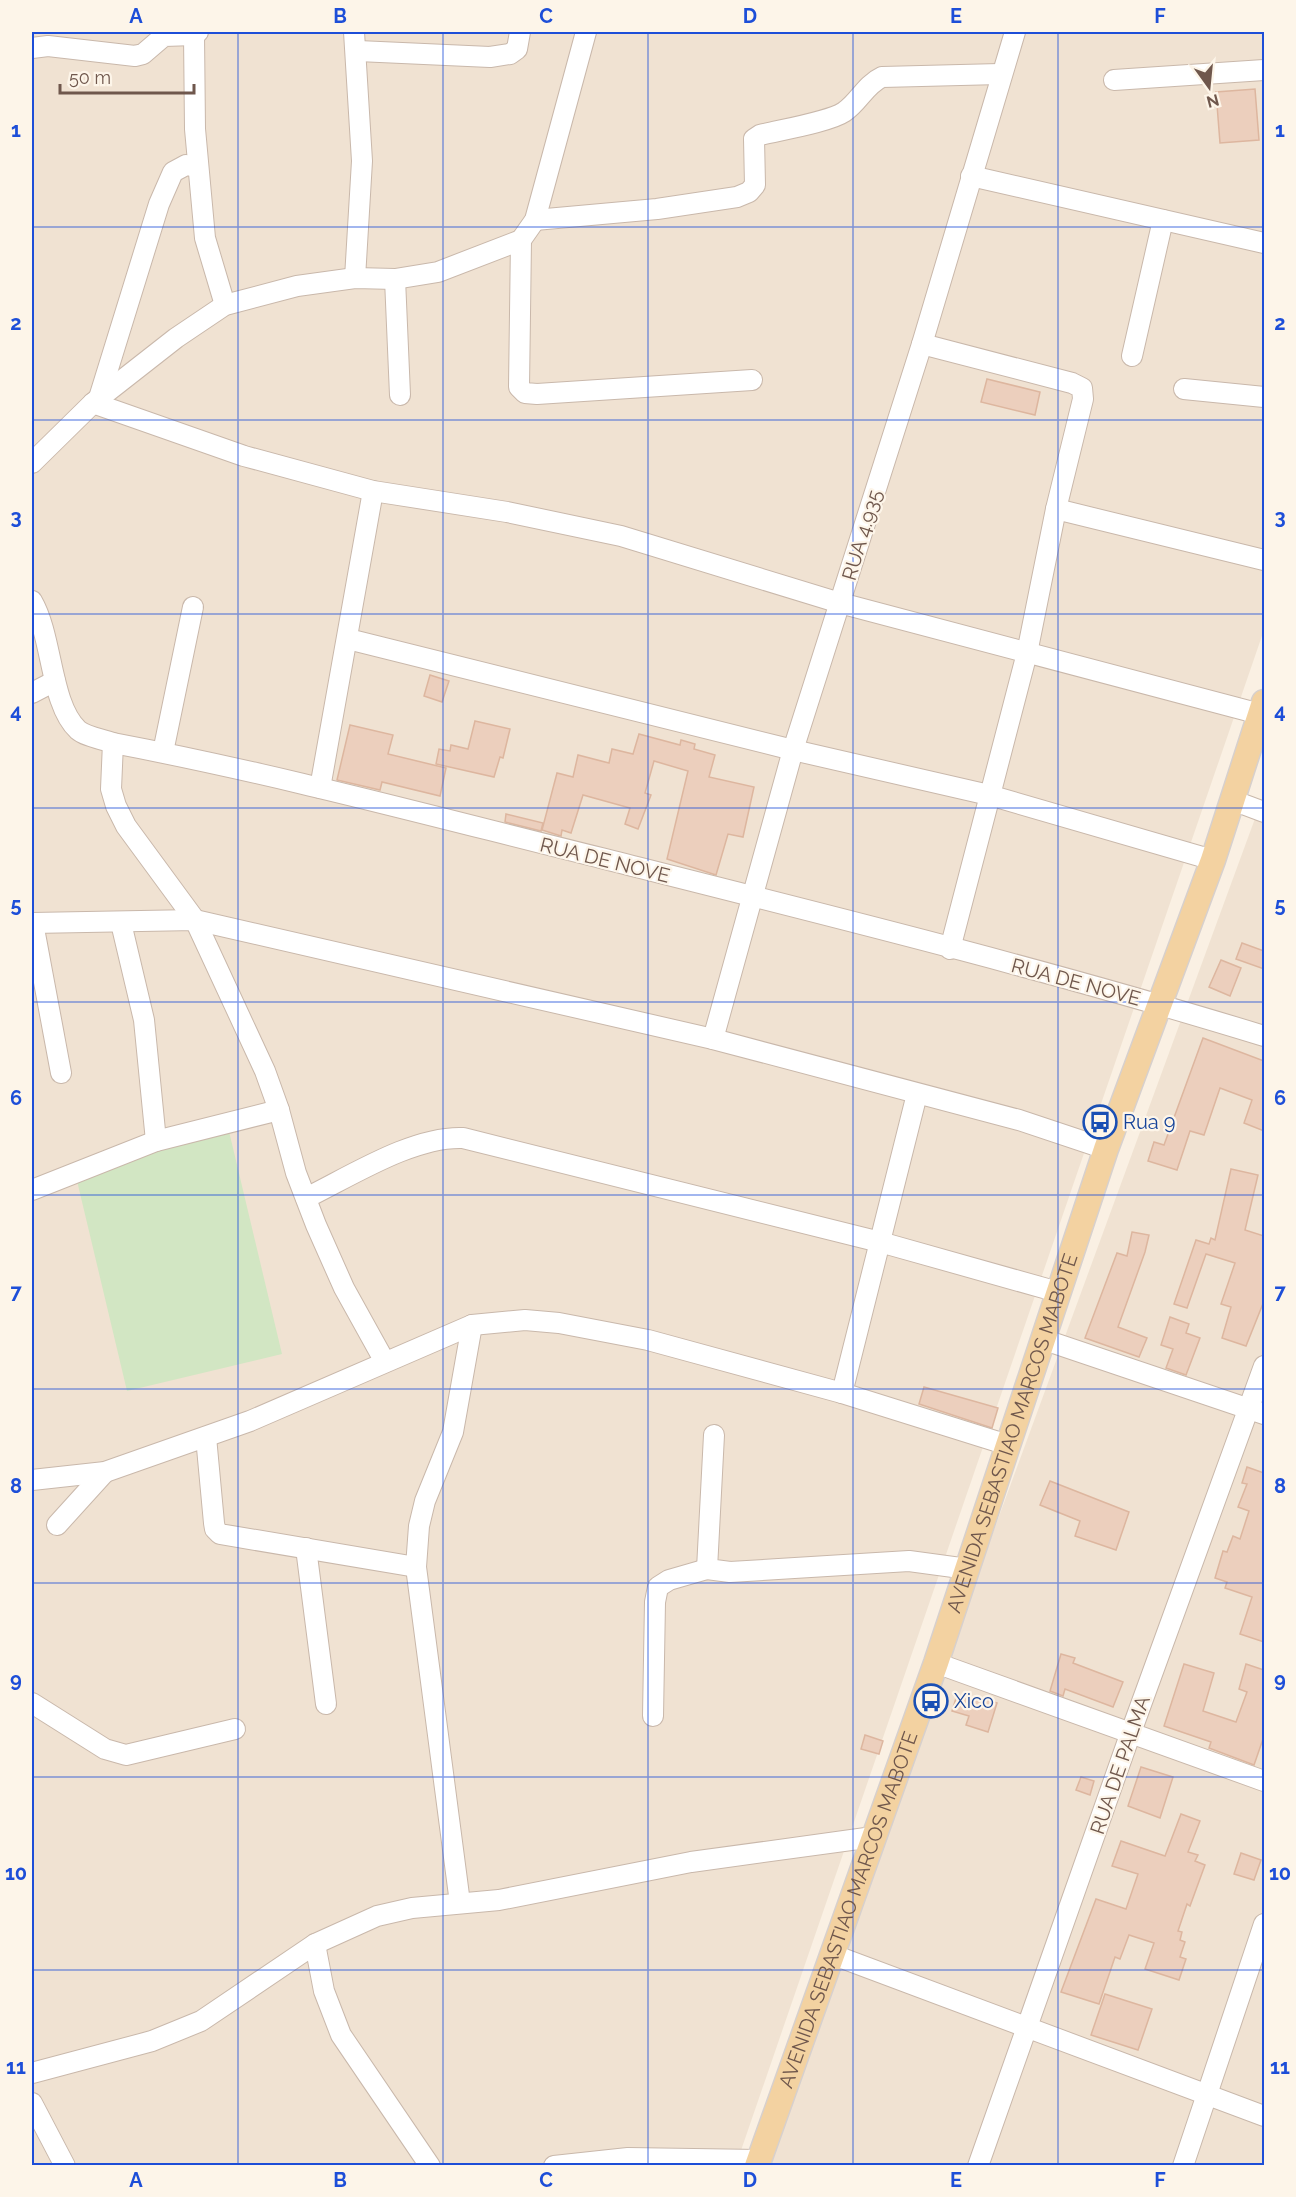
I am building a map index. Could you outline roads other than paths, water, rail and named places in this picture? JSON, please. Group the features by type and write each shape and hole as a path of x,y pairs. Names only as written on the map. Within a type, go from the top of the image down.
{"main road":[{"name":"AVENIDA SEBASTIAO MARCOS MABOTE","path":"758,2163 936,1663 1106,1149 1162,1005 1213,860 1262,708"}],"street":[{"path":"355,278 362,161 356,41 490,57 510,54 517,49 520,32"},
{"path":"32,463 96,401 176,338 225,305 297,286 355,278 395,279 438,272 521,240 535,220 586,32"},
{"name":"RUA 4.935","path":"713,1039 793,750 922,344 1000,74 1015,32"},
{"path":"32,48 48,46 135,56 143,54 162,34 196,33 198,167 205,238 225,305"},
{"path":"1114,80 1264,70"},
{"path":"535,220 657,209 737,197 749,192 755,185 754,139 760,135 841,114 853,105 870,83 882,77 1000,74"},
{"path":"96,401 159,204 173,172 186,165 198,167"},
{"path":"971,176 1264,243"},
{"path":"1132,356 1163,220"},
{"path":"521,240 519,387 525,393 752,380"},
{"path":"395,279 400,395"},
{"path":"922,344 1036,372 1082,388 1083,399 1056,509 1027,653 950,949"},
{"path":"1184,389 1264,398"},
{"path":"96,401 244,456 373,491 507,512 621,536 840,603 1027,653 1262,708"},
{"path":"320,788 373,491"},
{"path":"1056,509 1264,560"},
{"name":"RUA DE NOVE","path":"32,601 45,631 55,681 69,720 80,732 113,743 163,752 320,788 752,896 1162,1005 1264,1036"},
{"path":"163,752 193,607"},
{"path":"348,639 793,750 990,795 1213,860"},
{"path":"32,693 55,681"},
{"path":"113,743 111,789 116,806 140,845 195,920 265,1071 279,1110 296,1173 344,1288 385,1362"},
{"path":"1232,800 1264,812"},
{"path":"61,1073 32,923 195,920 713,1039 1019,1120 1106,1149"},
{"path":"121,923 144,1020 156,1141"},
{"path":"842,1393 917,1094"},
{"path":"32,1190 156,1141 279,1110"},
{"path":"306,1198 419,1143 444,1137 463,1138 880,1242 1058,1292"},
{"path":"32,1480 105,1472 206,1437 315,1394 472,1325 525,1320 559,1323 648,1340 842,1393 1008,1445"},
{"path":"460,1903 416,1567 419,1526 425,1501 453,1432 472,1325"},
{"path":"1042,1339 1257,1412"},
{"name":"RUA DE PALMA","path":"978,2166 1131,1732 1257,1412 1264,1366"},
{"path":"707,1569 714,1435"},
{"path":"206,1437 215,1530 220,1534 416,1567"},
{"path":"57,1525 105,1472"},
{"path":"306,1548 326,1704"},
{"path":"653,1716 655,1602 658,1587 669,1580 707,1569 730,1572 909,1561 968,1569"},
{"path":"936,1663 1264,1781"},
{"path":"32,1703 105,1749 126,1755 235,1729"},
{"path":"32,2073 152,2042 201,2020 315,1944 377,1916 412,1908 499,1900 691,1862 873,1837"},
{"path":"1183,2166 1264,1924"},
{"path":"315,1944 324,1991 341,2035 430,2166"},
{"path":"831,1953 1264,2116"},
{"path":"33,2109 65,2166"},
{"path":"554,2166 628,2158 758,2163"}],"place":[{"name":"Rua 9","path":"1100,1122"},
{"name":"Xico","path":"931,1701"}]}
